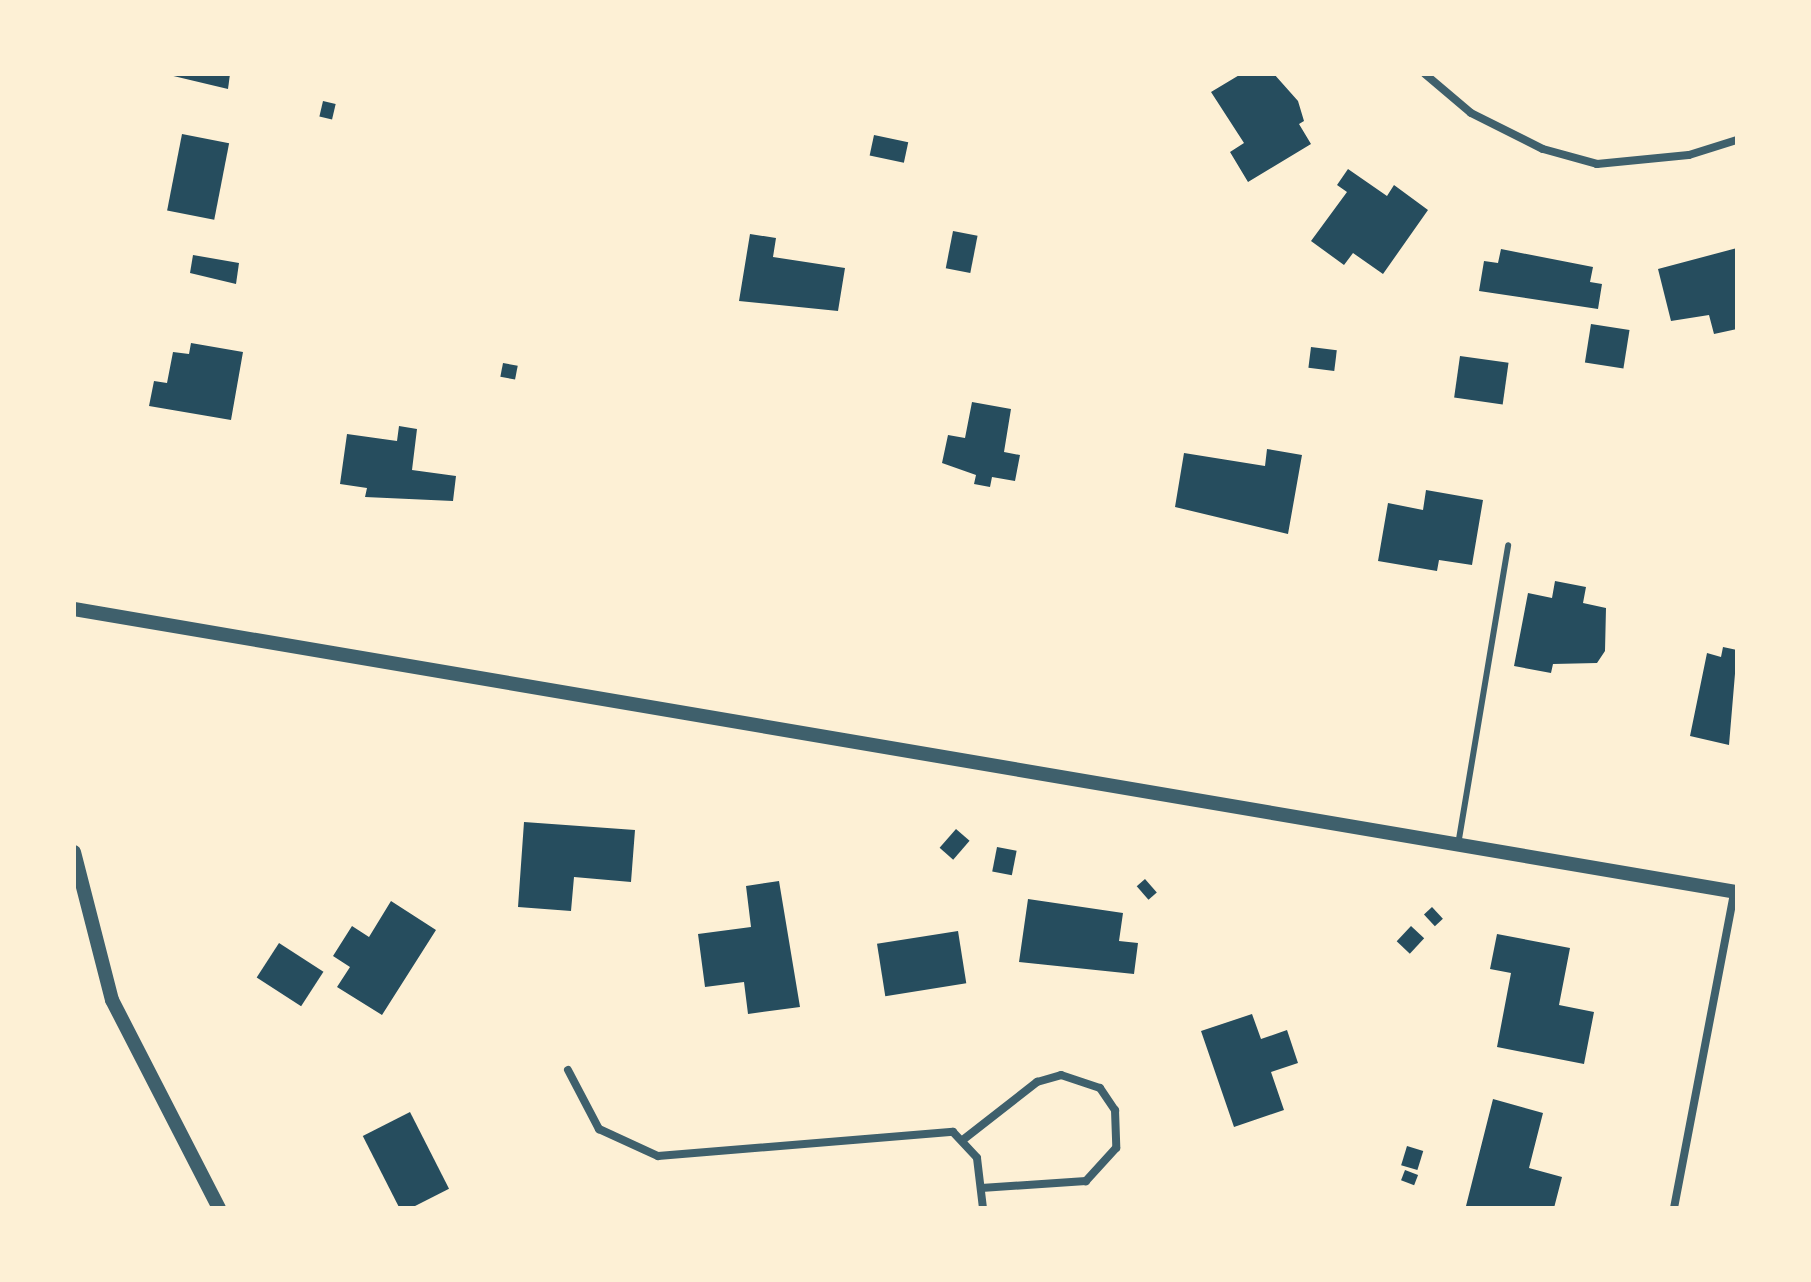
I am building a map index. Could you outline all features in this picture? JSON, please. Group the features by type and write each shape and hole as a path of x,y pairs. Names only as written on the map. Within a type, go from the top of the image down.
{"street":[{"path":"1425,74 1471,113 1543,149 1597,164 1689,155 1737,140"},
{"path":"74,609 1736,892 1674,1208"},
{"path":"74,852 112,1000 219,1208"},
{"path":"568,1070 599,1129 658,1156 732,1155 910,1130 964,1139 1037,1082 1061,1075 1100,1088 1115,1110 1116,1148 1086,1181 981,1188"},
{"path":"964,1139 981,1188 983,1208"}],"lane":[{"path":"1458,845 1508,545"}],"building":[{"path":"165,74 230,74 228,89"},
{"path":"1241,74 1274,74 1298,101 1304,121 1299,124 1311,144 1248,182 1230,152 1244,143 1211,92"},
{"path":"323,101 336,104 332,120 319,117"},
{"path":"182,134 229,143 214,220 167,211"},
{"path":"874,135 908,142 904,163 870,156"},
{"path":"1348,169 1387,196 1394,185 1428,210 1383,274 1353,253 1344,265 1311,241 1347,192 1337,185"},
{"path":"953,231 978,236 970,273 946,268"},
{"path":"750,234 776,238 773,257 845,268 838,311 739,301"},
{"path":"1737,248 1737,329 1714,334 1709,315 1671,321 1658,269"},
{"path":"1501,249 1593,267 1590,282 1602,284 1598,309 1479,291 1484,261 1498,263"},
{"path":"193,255 239,263 236,284 190,273"},
{"path":"1591,324 1630,330 1623,369 1585,363"},
{"path":"191,343 243,352 231,420 149,406 154,381 167,383 173,352 189,354"},
{"path":"1311,347 1337,350 1334,371 1308,368"},
{"path":"1460,356 1509,363 1503,404 1454,398"},
{"path":"503,363 518,366 515,380 500,377"},
{"path":"972,402 1011,409 1004,452 1020,455 1015,481 992,477 990,487 974,484 976,475 942,463 948,435 965,438"},
{"path":"399,426 417,429 412,470 456,476 453,501 365,497 367,488 340,484 347,434 397,441"},
{"path":"1267,449 1302,455 1288,534 1175,507 1184,453 1265,466"},
{"path":"1426,490 1483,500 1472,565 1439,560 1437,571 1378,561 1388,503 1423,510"},
{"path":"1555,581 1586,587 1583,603 1606,608 1605,651 1597,663 1553,664 1551,673 1514,666 1528,593 1552,598"},
{"path":"1723,647 1737,650 1729,745 1690,736 1707,653 1721,657"},
{"path":"524,822 635,830 631,882 574,877 571,911 518,907"},
{"path":"956,829 970,841 953,860 940,848"},
{"path":"997,847 1017,851 1012,875 992,872"},
{"path":"1145,879 1157,893 1149,900 1137,886"},
{"path":"779,881 800,1007 748,1014 744,982 705,987 698,934 751,927 746,886"},
{"path":"1028,899 1123,913 1119,941 1138,943 1134,974 1019,962"},
{"path":"391,901 436,930 382,1015 337,987 350,967 333,956 352,926 369,937"},
{"path":"1432,907 1443,919 1435,926 1424,915"},
{"path":"1411,926 1424,938 1410,954 1397,941"},
{"path":"958,931 966,983 885,996 877,944"},
{"path":"1497,934 1570,948 1559,1005 1594,1012 1584,1064 1497,1047 1511,973 1490,969"},
{"path":"279,943 323,972 301,1006 257,977"},
{"path":"1252,1014 1261,1039 1287,1030 1298,1063 1271,1072 1284,1110 1234,1127 1201,1031"},
{"path":"1493,1099 1543,1113 1529,1168 1562,1177 1554,1208 1466,1206"},
{"path":"410,1112 449,1189 411,1208 399,1208 363,1136"},
{"path":"1407,1146 1423,1151 1417,1170 1401,1165"},
{"path":"1405,1170 1418,1175 1414,1185 1401,1180"}]}
